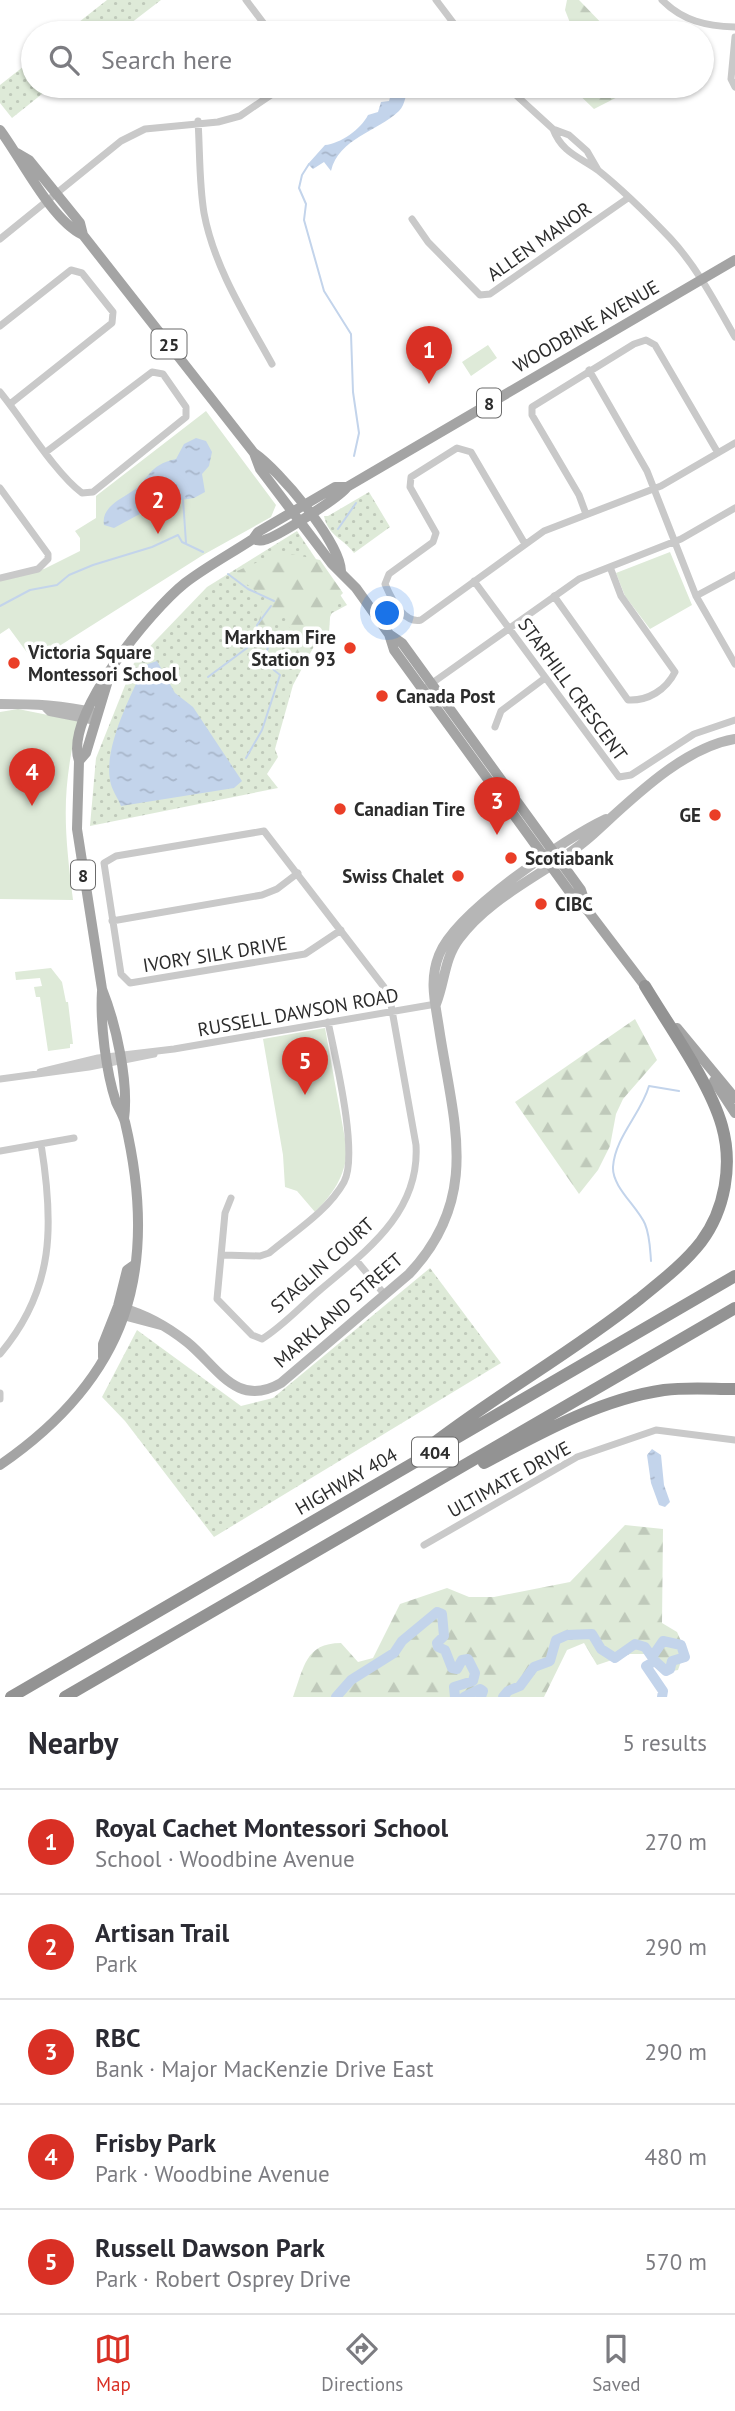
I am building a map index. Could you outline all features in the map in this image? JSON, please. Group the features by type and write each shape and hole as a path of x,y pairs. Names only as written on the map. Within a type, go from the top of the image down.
{"highway":[{"path":"383,1482 440,1437 615,1318 680,1266 702,1241 719,1211 727,1177 722,1125 711,1100 645,986"},
{"name":"HIGHWAY 404","path":"11,1697 735,1276"},
{"name":"404","path":"65,1697 735,1308"},
{"path":"313,1553 522,1443 596,1409 633,1396 668,1389 735,1389"}],"main road":[{"name":"25","path":"0,130 17,153 29,160 53,198 80,223 83,235 254,453 260,469 341,559 341,571 389,634 394,650 427,686 552,858 581,891 588,911 704,1063 735,1098"},
{"name":"WOODBINE AVENUE","path":"0,1465 44,1433 86,1385 103,1357 103,1344 122,1311 127,1270 134,1265 138,1207 124,1119 126,1101 100,1012 102,989 77,829 79,761 76,752 90,716 96,690 130,642 163,603 185,584 253,539 258,532 340,496 347,486 735,260"},
{"name":"25","path":"704,1063 735,1113"}],"street":[{"path":"246,0 262,21"},
{"path":"436,0 452,21"},
{"path":"662,0 674,12 695,21"},
{"path":"714,26 735,27"},
{"path":"735,37 732,79 735,87"},
{"path":"0,239 121,141 145,129 198,121 218,122 240,116 266,98"},
{"path":"519,98 553,129 569,135 587,151 598,171"},
{"path":"198,121 204,212 212,243 223,271 272,364"},
{"path":"553,129 558,142 571,155 598,171 671,239 702,279 735,337"},
{"name":"ALLEN MANOR","path":"412,219 428,242 480,295 490,294 628,198"},
{"path":"0,326 71,270 77,269 114,316 112,323 10,404"},
{"path":"586,514 575,488 533,415 532,407 634,344 651,341 718,453"},
{"path":"589,370 654,488 696,596 735,664"},
{"path":"0,392 46,452 82,493 93,492 186,418 186,407 163,374 152,372 46,452"},
{"path":"525,544 468,449 457,448 414,472 410,486 435,528 435,538 384,580 386,589 410,620 421,620 550,528 654,488 735,443"},
{"path":"0,488 48,554 48,559 38,569 0,578"},
{"path":"427,686 579,579 674,542 735,508"},
{"path":"554,596 628,699 641,700 668,685 675,672 621,596 610,567"},
{"path":"696,596 735,575"},
{"name":"STARHILL CRESCENT","path":"474,581 619,777 631,775 698,732 735,720"},
{"path":"495,727 500,711 545,678"},
{"path":"0,704 45,706 53,703 90,716"},
{"name":"MARKLAND STREET","path":"122,1311 161,1325 195,1349 227,1382 242,1389 260,1390 281,1383 414,1268 435,1241 450,1209 456,1183 458,1138 432,993 437,963 451,933 474,909 590,836 606,818 699,751 735,739"},
{"name":"STAGLIN COURT","path":"104,863 116,856 261,831 268,834 388,994 415,1138 416,1165 413,1186 402,1209 379,1238 265,1337 258,1339 217,1299 225,1213 231,1199"},
{"name":"IVORY SILK DRIVE","path":"104,863 122,977 133,983 305,954 341,930"},
{"path":"112,921 262,895 277,889 298,873"},
{"name":"RUSSELL DAWSON ROAD","path":"0,1079 436,1004"},
{"path":"223,1255 260,1256 269,1253 324,1206 346,1176 350,1147 328,1023"},
{"path":"0,1151 74,1138"},
{"path":"0,1354 31,1308 48,1250 50,1204 41,1144"},
{"path":"355,1260 385,1294"},
{"name":"ULTIMATE DRIVE","path":"424,1545 577,1457 656,1430 735,1440"}],"green space":[{"path":"107,0 161,0 134,21 80,21"},
{"path":"567,0 579,0 599,21 569,21 565,10"},
{"path":"21,68 21,98 37,98 12,118 0,103 0,85"},
{"path":"583,98 616,98 594,109"},
{"path":"488,345 497,358 471,376 462,362"},
{"path":"206,411 276,505 271,517 203,555 34,662 9,628 0,634 0,579 44,569 80,551 80,538 75,531 96,518 96,496"},
{"path":"369,492 390,527 354,553 332,533 324,516"},
{"path":"297,531 347,605 332,613 293,685 275,749 278,757 267,774 278,788 90,826 96,758 134,663 207,587"},
{"path":"281,552 320,560 343,593 331,605 329,632 295,661 287,615 273,621 281,647 272,662 263,657 256,632 265,598 240,579 237,571"},
{"path":"670,552 692,605 650,629 625,596 616,573"},
{"path":"18,709 78,721 69,769 66,810 73,900 0,899 0,712"},
{"path":"51,968 62,982 68,1002 73,1044 70,1044 70,1048 48,1051 40,997 36,997 34,987 42,986 40,978 16,980 15,972"},
{"path":"635,1019 657,1060 623,1099 616,1114 610,1146 598,1170 579,1194 515,1102"},
{"path":"325,1028 347,1150 344,1169 337,1184 315,1212 297,1191 285,1187 283,1155 263,1039"},
{"path":"430,1268 501,1363 214,1537 125,1421 102,1397 137,1330 241,1406 273,1398"},
{"path":"625,1525 663,1529 662,1623 677,1632 685,1650 678,1670 667,1672 651,1654 630,1654 597,1665 584,1643 567,1650 544,1697 293,1697 308,1659 320,1647 341,1643 358,1662 373,1658 400,1604 447,1588 469,1597 494,1597 570,1582"}],"water":[{"path":"390,98 405,98 399,111 350,143 335,160 331,171 324,162 313,169 308,164 325,145 350,135 368,115 378,112 381,102 389,101"},
{"path":"196,438 206,441 212,452 209,466 202,474 205,492 194,498 160,503 114,528 104,525 105,514 112,505 137,488 159,465 176,459 184,444"},
{"path":"157,661 175,693 193,707 242,781 234,788 121,806 110,780 111,752 126,706 145,665"},
{"path":"652,1449 661,1455 664,1485 670,1502 665,1507 659,1505 651,1483 647,1455"}],"waterway":[{"path":"309,164 302,175 299,188 306,204 304,220 324,291 351,334 353,392 359,433 354,456"},
{"path":"183,499 186,543"},
{"path":"338,529 356,503"},
{"path":"0,606 30,590 57,585 69,575 93,565 152,547 178,535 182,542 203,552"},
{"path":"228,574 248,589 274,601"},
{"path":"246,758 262,730 280,675 269,663 268,647 260,645 256,634 257,625 271,606"},
{"path":"208,677 259,639"},
{"path":"651,1261 645,1224 616,1182 613,1167 618,1146 649,1086 679,1091"},
{"path":"336,1697 351,1680 394,1653 402,1641 437,1612 442,1614 444,1636 437,1643 438,1647 445,1650 452,1668 457,1669 462,1660 468,1659 475,1673 473,1681 454,1687 455,1697"},
{"path":"503,1697 508,1691 520,1686 534,1667 550,1661 556,1640 567,1635 592,1634 601,1649 615,1658 635,1644 645,1647 652,1657 663,1641 681,1645 685,1657 672,1661 670,1669 666,1671 655,1661 646,1666 663,1691 662,1697"},
{"path":"464,1697 480,1689 483,1691 481,1697"}],"place":[{"name":"Royal Cachet Montessori School","path":"429,384"},
{"name":"Artisan Trail","path":"158,534"},
{"name":"Markham Fire Station 93","path":"350,648"},
{"name":"Victoria Square Montessori School","path":"14,663"},
{"name":"Canada Post","path":"382,696"},
{"name":"Frisby Park","path":"32,806"},
{"name":"Canadian Tire","path":"340,809"},
{"name":"GE","path":"715,815"},
{"name":"RBC","path":"497,835"},
{"name":"Scotiabank","path":"511,858"},
{"name":"Swiss Chalet","path":"458,876"},
{"name":"CIBC","path":"541,904"},
{"name":"Russell Dawson Park","path":"305,1095"}]}
